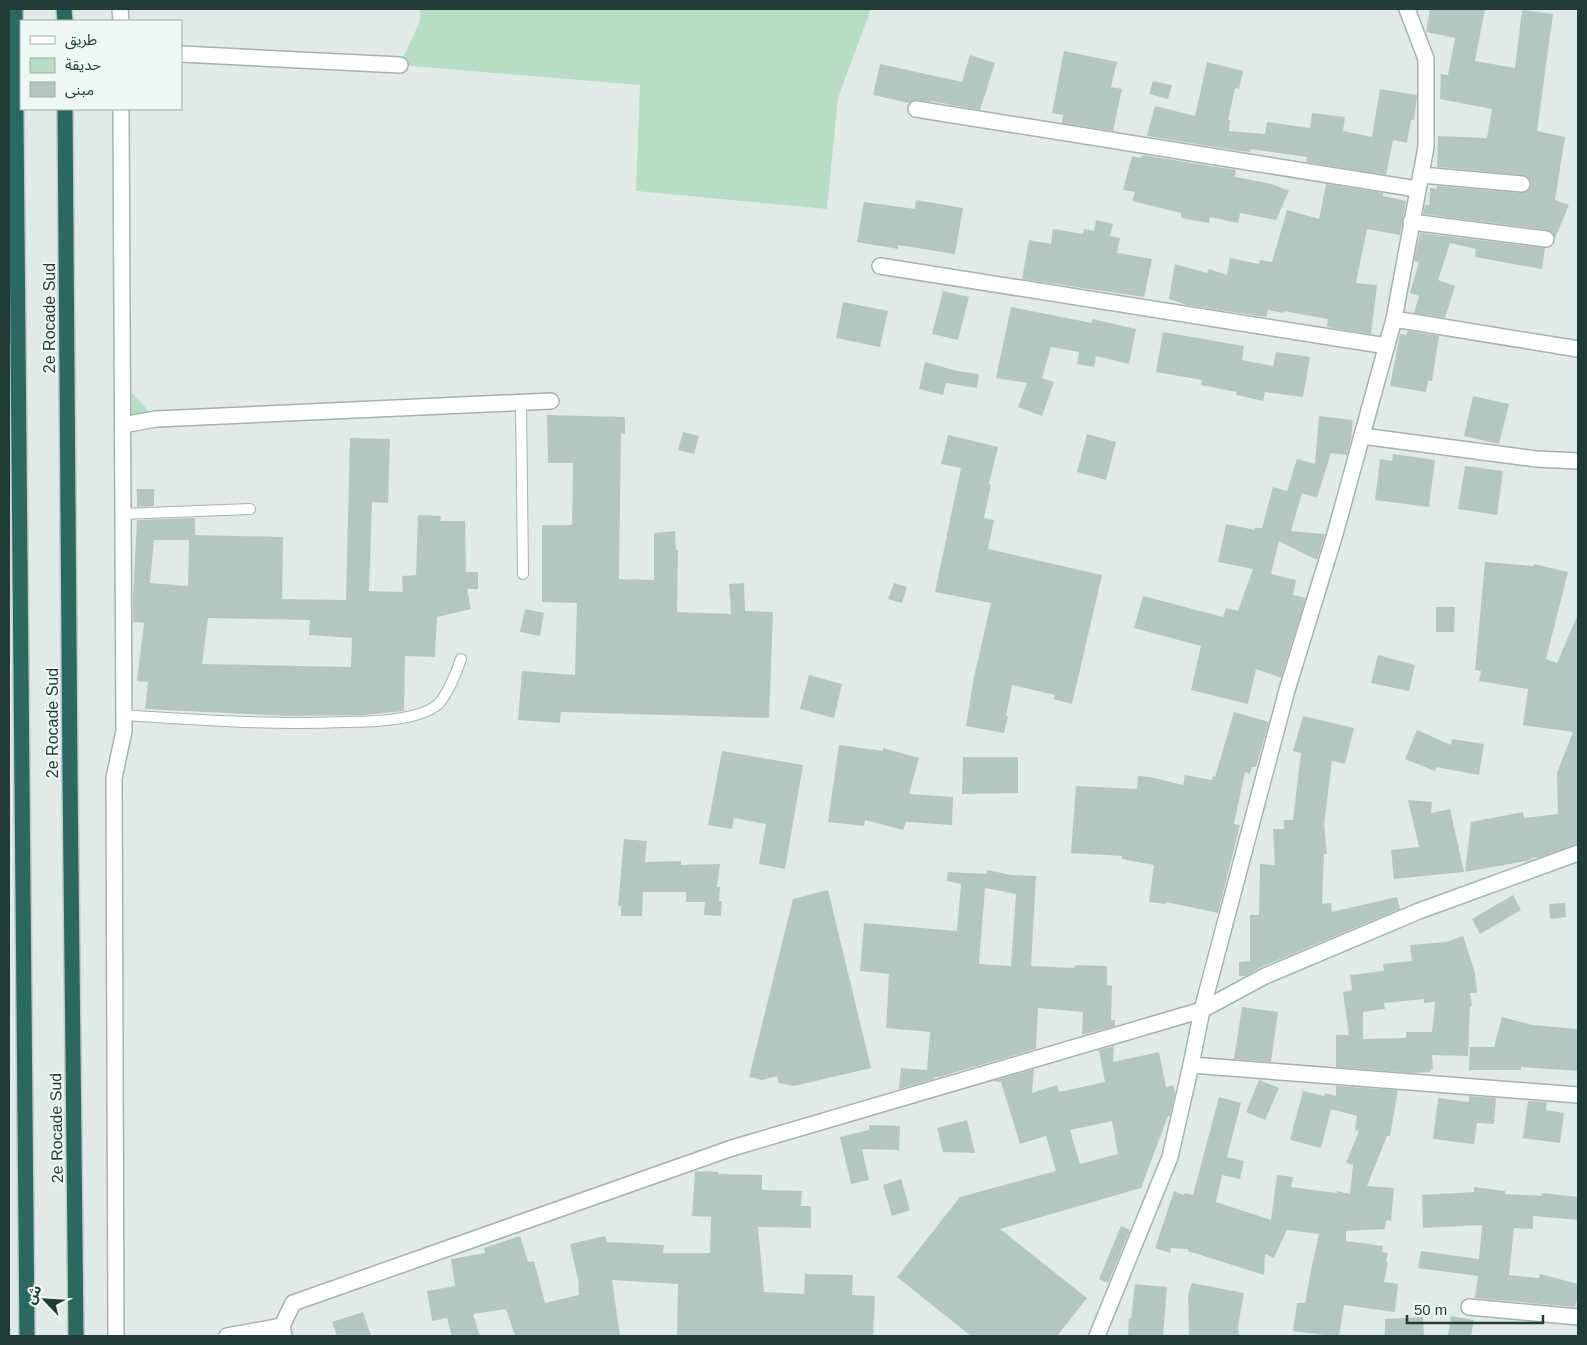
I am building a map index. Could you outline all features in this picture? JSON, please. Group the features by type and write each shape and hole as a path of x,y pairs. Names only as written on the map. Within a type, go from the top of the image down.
{"highway":[{"name":"2e Rocade Sud","path":"15,9 27,1336"},
{"name":"2e Rocade Sud","path":"65,110 76,1336"}],"street":[{"path":"1097,1336 1170,1157 1192,1066 1202,1010 1286,690 1335,534 1394,319 1426,147 1426,58 1407,9"},
{"path":"182,54 400,65"},
{"path":"916,109 1419,182 1522,184"},
{"path":"116,1336 114,778 124,731 121,110"},
{"path":"1411,222 1546,239"},
{"path":"880,266 1387,346"},
{"path":"1394,319 1578,348"},
{"path":"123,425 156,419 551,400"},
{"path":"1362,436 1536,459 1578,461"},
{"path":"227,1336 283,1331 293,1303 732,1148 1202,1010 1265,976 1374,930 1578,852"},
{"path":"1192,1066 1578,1095"},
{"path":"1468,1307 1578,1317"}],"lane":[{"path":"521,402 523,574"},
{"path":"122,514 250,509"},
{"path":"124,715 234,722 328,723 387,720 429,711 438,705 454,678 461,659"}],"green space":[{"path":"420,9 871,9 838,98 827,209 636,191 640,85 400,65 420,21"},
{"path":"123,383 156,419 123,425"}],"building":[{"path":"1430,9 1485,9 1475,61 1515,68 1522,10 1553,14 1537,131 1565,137 1555,200 1569,205 1555,238 1552,232 1547,230 1423,214 1425,205 1429,205 1430,188 1437,189 1437,186 1521,193 1529,190 1531,184 1528,177 1523,175 1437,167 1438,136 1487,138 1492,109 1440,99 1441,74 1448,75 1455,38 1426,32"},
{"path":"1064,51 1117,62 1111,87 1122,89 1113,131 1062,123 1063,115 1052,113"},
{"path":"970,55 995,63 980,110 931,101 917,100 909,103 873,95 880,64 962,82"},
{"path":"1207,62 1243,71 1239,89 1235,88 1228,120 1230,120 1229,131 1265,134 1267,122 1310,128 1312,113 1345,117 1343,131 1372,137 1380,89 1417,95 1414,120 1411,120 1407,143 1393,140 1386,175 1306,162 1307,157 1251,149 1250,152 1240,151 1147,136 1155,106 1195,116"},
{"path":"1153,81 1172,85 1168,99 1149,94"},
{"path":"1142,155 1236,170 1235,177 1272,184 1289,191 1276,220 1240,213 1238,223 1210,217 1209,223 1181,218 1181,213 1132,201 1135,192 1123,190 1132,156 1141,158"},
{"path":"1326,184 1383,193 1383,196 1406,201 1400,235 1367,229 1356,283 1377,285 1371,334 1327,327 1328,319 1284,311 1284,313 1268,310 1266,317 1187,305 1169,299 1175,264 1207,273 1209,269 1227,275 1230,258 1259,264 1260,260 1272,262 1287,210 1319,219"},
{"path":"916,200 963,208 955,254 898,245 898,249 857,242 864,202 915,209"},
{"path":"1096,220 1113,224 1110,236 1120,238 1117,253 1152,259 1144,297 1022,279 1029,240 1051,244 1053,229 1083,234 1084,229 1094,231"},
{"path":"1420,233 1545,248 1542,269 1475,257 1476,249 1450,243 1438,280 1455,286 1445,318 1414,313 1419,296 1410,293 1419,262 1414,261"},
{"path":"943,291 969,297 958,340 932,334"},
{"path":"843,302 888,311 880,347 836,338"},
{"path":"1011,307 1092,323 1092,319 1136,329 1129,364 1096,356 1094,367 1077,364 1079,352 1051,347 1042,378 1054,382 1042,416 1018,407 1027,383 996,378"},
{"path":"1408,331 1439,336 1432,381 1428,381 1426,392 1390,386 1400,334 1406,335"},
{"path":"1163,332 1244,346 1242,360 1273,366 1276,352 1310,357 1303,397 1265,392 1263,401 1236,395 1237,392 1201,385 1202,380 1156,372"},
{"path":"925,362 957,371 979,374 977,388 946,383 943,395 919,389"},
{"path":"1473,396 1509,404 1499,444 1464,436"},
{"path":"547,415 625,417 625,434 621,433 619,579 654,580 654,533 675,531 676,550 678,550 677,612 731,614 729,584 744,583 745,611 773,612 769,718 561,712 560,723 518,720 522,671 575,675 577,603 542,602 542,525 572,525 573,463 548,463"},
{"path":"1319,416 1353,420 1351,440 1347,455 1331,453 1317,498 1302,493 1291,531 1325,534 1317,560 1279,541 1271,574 1296,580 1293,595 1306,598 1281,678 1256,669 1248,704 1191,690 1201,646 1134,628 1143,596 1223,617 1226,608 1238,611 1253,569 1218,562 1226,524 1255,530 1254,528 1262,528 1273,487 1287,491 1297,459 1315,464"},
{"path":"683,432 699,436 694,454 678,450"},
{"path":"1087,434 1116,442 1106,480 1077,472"},
{"path":"948,435 998,447 989,484 991,485 984,518 994,520 988,549 1102,575 1072,704 1053,699 1055,695 1012,685 1004,733 966,726 974,677 991,603 935,592 961,468 941,464"},
{"path":"350,438 390,439 388,503 372,502 369,591 403,592 402,576 416,575 418,515 441,516 440,521 465,521 466,572 478,572 478,589 467,589 471,609 437,617 435,657 405,656 404,711 366,715 289,716 145,709 148,682 137,681 144,623 133,622 137,520 195,518 195,535 283,537 282,599 346,600","holes":["154,540 189,540 188,586 150,583","208,618 310,620 309,635 352,638 351,667 202,664"]},
{"path":"1393,454 1435,460 1429,507 1375,500 1380,459 1392,461"},
{"path":"1465,466 1503,471 1497,515 1458,509"},
{"path":"137,489 154,489 154,506 137,507"},
{"path":"1485,562 1534,566 1534,564 1568,572 1546,659 1557,663 1578,614 1578,844 1541,857 1531,858 1532,860 1465,872 1471,822 1523,812 1524,818 1558,814 1557,773 1573,732 1523,725 1528,689 1479,681 1481,671 1475,670"},
{"path":"894,583 907,587 902,603 888,599"},
{"path":"1436,607 1455,607 1454,632 1436,632"},
{"path":"525,609 544,613 540,636 520,632"},
{"path":"1378,655 1415,665 1409,691 1371,683"},
{"path":"809,675 842,684 834,718 800,709"},
{"path":"1234,712 1269,722 1256,767 1252,767 1250,774 1245,772 1234,824 1240,825 1218,913 1166,902 1166,904 1149,902 1154,865 1122,859 1122,856 1071,853 1076,786 1137,789 1138,776 1183,785 1185,775 1212,780 1213,776 1215,777"},
{"path":"1303,716 1354,728 1345,764 1332,761 1324,825 1327,854 1324,854 1322,904 1331,903 1332,912 1397,897 1400,909 1261,967 1246,976 1239,976 1239,962 1250,961 1250,915 1259,915 1260,864 1275,865 1273,829 1284,829 1284,820 1293,820 1301,753 1293,751"},
{"path":"1417,730 1451,745 1452,739 1484,744 1479,775 1436,767 1435,771 1405,759"},
{"path":"839,745 883,751 883,748 919,758 909,794 953,797 952,825 906,822 903,830 865,820 864,826 828,822"},
{"path":"722,751 803,765 785,869 759,864 766,824 734,818 732,829 708,825"},
{"path":"963,757 1018,757 1018,793 962,794"},
{"path":"1408,800 1432,802 1431,813 1450,809 1464,872 1394,879 1391,850 1419,847"},
{"path":"624,839 647,841 645,862 681,861 681,865 720,864 717,887 720,887 719,901 722,901 721,916 704,915 705,902 686,902 686,892 643,892 642,916 621,916 621,906 618,906"},
{"path":"987,870 1011,875 1036,876 1031,966 1074,968 1075,965 1107,966 1107,985 1112,986 1111,1020 1115,1020 1115,1026 1082,1035 1083,1012 1038,1008 1036,1049 899,1089 901,1068 927,1070 930,1032 886,1028 889,974 860,971 864,923 957,931 961,884 947,881 948,872 987,874","holes":["985,888 1016,894 1011,966 979,964"]},
{"path":"828,890 871,1068 794,1086 779,1083 777,1076 762,1080 749,1077 793,899"},
{"path":"1513,895 1521,910 1480,934 1472,919"},
{"path":"1565,903 1566,917 1550,919 1549,904"},
{"path":"1463,936 1475,973 1477,993 1470,993 1472,1006 1470,1006 1468,1056 1432,1055 1433,1070 1430,1069 1430,1072 1413,1073 1336,1067 1336,1035 1349,1035 1343,992 1352,990 1350,975 1384,971 1383,964 1412,961 1410,945 1446,942","holes":["1424,999 1424,1003 1435,1002 1432,1032 1406,1032 1406,1038 1363,1039 1363,1012 1385,1009 1384,1003"]},
{"path":"1242,1007 1278,1012 1271,1062 1234,1059"},
{"path":"1502,1017 1532,1025 1578,1029 1578,1071 1521,1067 1521,1070 1469,1070 1470,1047 1494,1047"},
{"path":"1114,1046 1113,1062 1159,1052 1166,1087 1173,1085 1175,1094 1170,1116 1168,1116 1141,1188 1000,1229 1087,1298 1057,1336 971,1336 897,1277 960,1197 1056,1171 1046,1136 1020,1144 1001,1082 993,1081 1034,1069 1032,1093 1057,1085 1059,1092 1105,1082 1099,1051 1095,1051","holes":["1112,1121 1118,1154 1080,1164 1070,1130"]},
{"path":"1259,1080 1279,1088 1265,1120 1246,1112"},
{"path":"1336,1086 1398,1090 1390,1136 1387,1136 1367,1186 1394,1188 1391,1221 1386,1220 1385,1229 1346,1231 1346,1241 1383,1246 1382,1252 1388,1253 1384,1282 1398,1284 1395,1312 1344,1305 1339,1336 1332,1336 1293,1331 1297,1303 1305,1303 1319,1234 1287,1230 1274,1258 1265,1254 1264,1275 1188,1251 1188,1249 1171,1248 1170,1253 1155,1248 1174,1191 1184,1195 1185,1193 1193,1195 1219,1097 1241,1103 1227,1157 1244,1161 1240,1179 1222,1175 1216,1202 1271,1220 1277,1175 1293,1177 1291,1187 1350,1194 1353,1165 1346,1163 1359,1131 1355,1130 1357,1116 1331,1109 1321,1148 1290,1140 1303,1091 1324,1096 1325,1093 1336,1096"},
{"path":"1469,1096 1496,1098 1494,1124 1477,1123 1474,1144 1433,1139 1438,1098 1469,1102"},
{"path":"1528,1101 1547,1102 1546,1110 1564,1113 1560,1143 1523,1138"},
{"path":"967,1120 975,1153 943,1152 937,1128"},
{"path":"869,1125 900,1126 899,1150 862,1149 869,1180 851,1184 840,1137 869,1130"},
{"path":"695,1171 719,1172 718,1174 762,1175 762,1190 802,1191 801,1206 811,1206 811,1228 758,1227 764,1292 804,1294 805,1274 853,1275 852,1295 875,1296 873,1336 677,1336 678,1284 612,1280 620,1336 515,1336 506,1309 473,1314 480,1336 452,1336 447,1318 432,1321 427,1291 455,1286 451,1259 485,1253 484,1248 520,1236 528,1262 534,1261 545,1303 579,1295 579,1284 570,1244 605,1236 607,1242 664,1245 663,1253 710,1253 711,1217 692,1216"},
{"path":"901,1179 910,1210 892,1216 883,1185"},
{"path":"1474,1187 1505,1191 1505,1194 1541,1196 1542,1193 1578,1197 1578,1220 1533,1216 1533,1229 1514,1228 1509,1275 1539,1278 1540,1274 1578,1284 1578,1297 1575,1307 1475,1298 1478,1276 1418,1268 1421,1251 1479,1259 1482,1225 1423,1228 1422,1195 1474,1192"},
{"path":"1121,1226 1130,1230 1108,1283 1099,1279"},
{"path":"1192,1283 1244,1293 1238,1326 1239,1336 1189,1336 1188,1295"},
{"path":"1135,1284 1167,1287 1163,1336 1128,1336"},
{"path":"363,1312 371,1336 337,1336 332,1322"},
{"path":"1451,1316 1474,1320 1471,1336 1448,1336"},
{"path":"1423,1317 1424,1336 1385,1336 1385,1319"}]}
